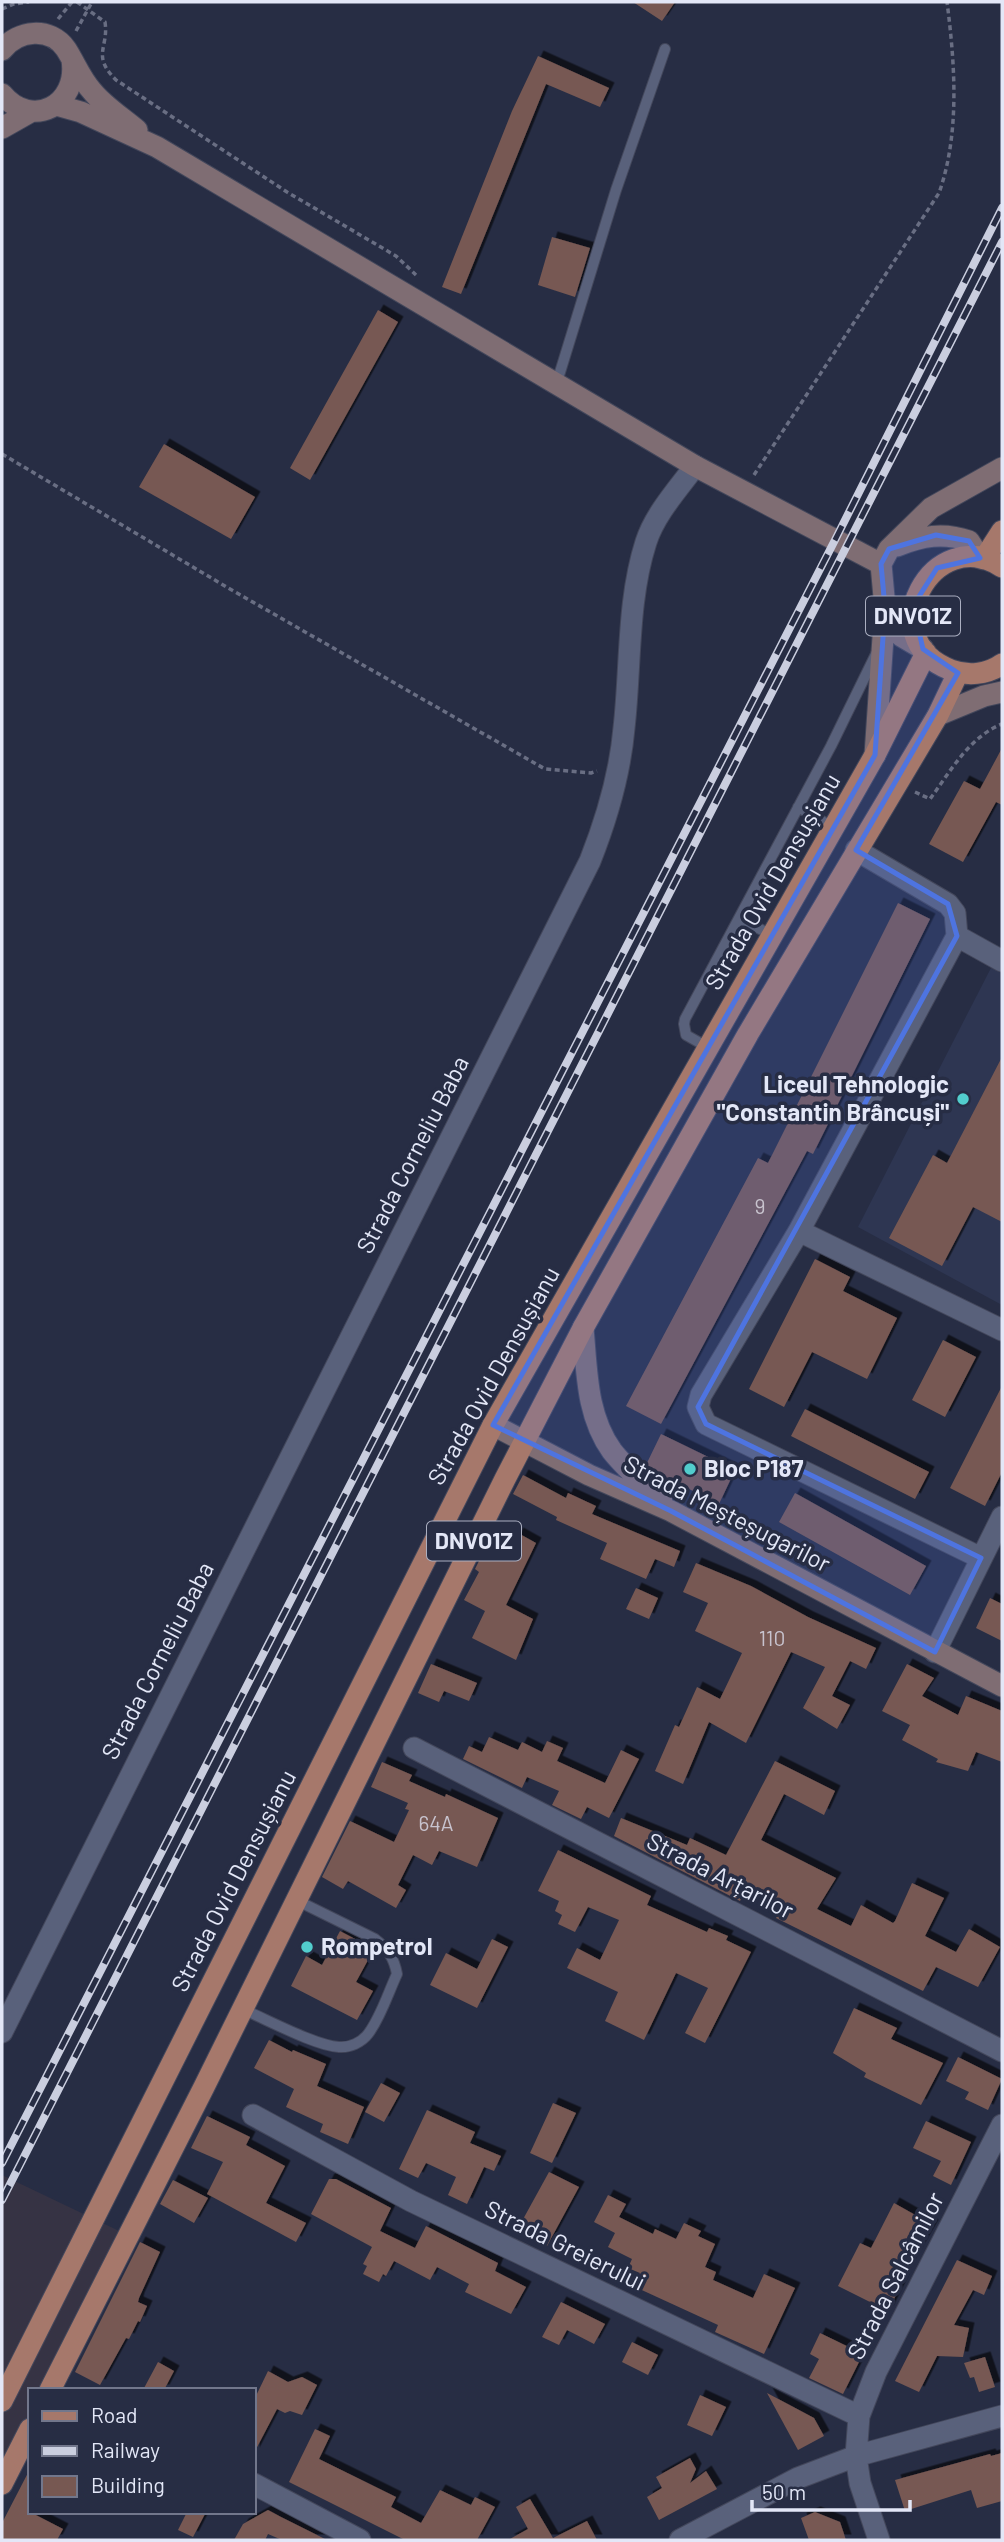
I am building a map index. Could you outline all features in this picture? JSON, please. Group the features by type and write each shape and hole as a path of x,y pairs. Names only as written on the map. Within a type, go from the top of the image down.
{"main road":[{"path":"2,50 18,36 31,33 56,39 66,48 92,92 158,148"},
{"path":"2,94 8,102 32,111 56,105 71,85 74,72 72,60"},
{"path":"56,105 81,113 158,148 695,466 743,492 885,557"},
{"path":"2,128 32,111"},
{"path":"875,755 885,608 885,557 931,508 1002,468"},
{"path":"885,557 917,538 953,536 969,541 989,561 1002,531"},
{"name":"DNVO1Z","path":"51,2388 583,1328 682,1149 938,715 958,673 941,666 925,651 916,636 913,606 918,592 937,568 950,561 965,558 989,561"},
{"path":"885,608 901,636 925,651"},
{"name":"Strada Ovid Densușianu","path":"2,2401 493,1425 875,755 925,651"},
{"path":"958,673 978,674 1000,667"},
{"path":"938,715 984,696 1002,692"},
{"path":"583,1328 589,1398 598,1427 612,1451 671,1511"},
{"name":"Strada Meșteșugarilor","path":"493,1425 589,1475 671,1511 1002,1686"},
{"path":"2,2484 28,2433"}],"street":[{"name":"Strada Corneliu Baba","path":"2,2032 590,862 608,814 619,765 637,578 647,539 661,513 695,466"},
{"path":"856,850 948,904 955,913 957,936 799,1231 701,1395 698,1407 706,1423 981,1558"},
{"path":"957,936 1002,961"},
{"path":"799,1231 1002,1330"},
{"path":"935,1652 1002,1517"},
{"name":"Strada Arțarilor","path":"414,1748 1002,2051"},
{"name":"Strada Greierului","path":"253,2115 411,2201 859,2416"},
{"name":"Strada Salcâmilor","path":"856,2456 859,2416 876,2372 1002,2124"},
{"path":"680,2540 798,2478 856,2456 1002,2416"},
{"path":"856,2456 860,2483 879,2540"},
{"path":"256,2485 360,2540"}],"lane":[{"path":"557,383 616,190 666,49"},
{"path":"709,1048 690,1038 684,1030 684,1024 882,640"},
{"path":"798,807 834,828"},
{"path":"740,919 772,936"},
{"path":"242,2009 327,2046 342,2048 352,2045 369,2033 397,1974 391,1954 375,1939 296,1900"}],"path":[{"path":"2,9 29,2"},
{"path":"77,2 105,22 102,57 106,70 116,80 288,192 396,257 423,282"},
{"path":"88,10 92,2"},
{"path":"743,492 939,193 948,166 953,92 947,2"},
{"path":"2,454 230,589 545,769 591,773 619,765"},
{"path":"897,784 930,799 978,738 1002,724"}],"highlighted area":[{"path":"936,535 969,541 980,558 937,568 913,606 923,649 958,673 856,850 948,904 957,936 698,1407 706,1424 981,1558 935,1652 671,1511 493,1425 875,755 885,608 881,564 889,549"}],"shaded area":[{"name":"Liceul Tehnologic \"Constantin Brâncuși\"","path":"992,966 1002,972 1002,1305 858,1227"},
{"path":"2,2175 138,2240 60,2388 28,2388 28,2449 2,2499"}],"building":[{"path":"633,2 675,2 662,21"},
{"path":"538,56 609,88 600,107 546,84 461,294 442,287 512,111"},
{"path":"552,237 590,248 575,297 538,285"},
{"path":"378,310 398,322 310,480 290,468"},
{"path":"164,444 255,497 231,539 139,487"},
{"path":"1002,748 1002,805 996,802 963,862 929,844 964,781 980,789"},
{"path":"898,903 930,919 813,1154 807,1151 661,1424 626,1406 758,1158 768,1163"},
{"path":"1002,1057 1002,1222 973,1207 942,1266 889,1238 933,1155 947,1163"},
{"path":"815,1259 850,1277 843,1291 897,1318 867,1379 812,1352 784,1407 749,1389"},
{"path":"943,1340 976,1357 945,1417 912,1400"},
{"path":"1002,1386 1002,1472 985,1506 950,1488"},
{"path":"805,1409 929,1472 915,1499 791,1436"},
{"name":"Bloc P187","path":"661,1434 735,1470 719,1504 645,1467"},
{"path":"523,1475 566,1498 568,1493 596,1506 592,1514 680,1551 674,1567 655,1559 646,1579 600,1559 607,1543 556,1520 557,1517 513,1494"},
{"path":"795,1493 926,1566 910,1595 779,1522"},
{"path":"518,1533 536,1543 506,1605 533,1619 516,1660 472,1638 485,1611 464,1600 479,1572 475,1569 489,1541 510,1551"},
{"path":"696,1563 751,1586 808,1617 876,1648 866,1669 850,1661 832,1696 850,1705 837,1729 803,1708 825,1667 791,1652 746,1743 709,1722 683,1784 655,1771 675,1725 679,1727 697,1687 720,1699 742,1653 695,1631 708,1603 683,1592"},
{"path":"636,1588 658,1598 649,1619 626,1609"},
{"path":"990,1598 1002,1604 1002,1641 976,1628"},
{"path":"431,1664 477,1683 469,1701 444,1691 439,1702 418,1693"},
{"path":"907,1664 934,1678 922,1696 958,1715 966,1696 1002,1711 1002,1762 976,1752 968,1771 936,1762 938,1759 902,1740 910,1725 882,1711"},
{"path":"489,1737 518,1750 522,1742 542,1752 547,1741 563,1748 557,1761 605,1783 621,1750 639,1759 609,1818 587,1807 581,1819 552,1805 559,1791 527,1777 522,1788 463,1759 469,1746 482,1752"},
{"path":"775,1761 835,1791 824,1815 784,1794 761,1840 836,1878 817,1909 851,1926 861,1905 893,1923 912,1883 944,1898 925,1936 956,1952 969,1929 1000,1947 978,1987 936,1967 923,1991 776,1918 782,1907 746,1889 740,1901 614,1836 621,1818 687,1845 690,1838 726,1855"},
{"path":"382,1762 412,1775 409,1781 445,1797 446,1794 498,1818 477,1867 439,1851 432,1865 413,1855 398,1885 406,1890 396,1908 348,1881 343,1889 322,1877 350,1821 394,1842 409,1810 405,1809 408,1803 371,1787"},
{"path":"558,1850 651,1896 647,1905 707,1932 709,1928 728,1936 726,1940 751,1952 705,2043 685,2033 708,1988 676,1973 644,2040 605,2021 618,1992 567,1968 577,1948 600,1960 619,1920 588,1907 575,1932 558,1924 562,1915 555,1911 559,1901 538,1891"},
{"path":"340,1931 374,1949 356,1982 373,1991 357,2020 291,1986 306,1956 322,1965"},
{"path":"492,1939 508,1947 477,2008 430,1985 446,1953 477,1969"},
{"path":"854,2008 897,2028 891,2039 943,2063 921,2105 864,2077 866,2073 833,2053"},
{"path":"269,2040 292,2052 293,2050 326,2064 317,2086 364,2107 348,2144 320,2132 323,2124 286,2107 294,2089 254,2068"},
{"path":"958,2057 1002,2079 988,2110 965,2099 969,2092 946,2081"},
{"path":"381,2083 400,2093 384,2122 365,2112"},
{"path":"553,2103 576,2113 552,2163 530,2153"},
{"path":"427,2110 475,2132 470,2143 501,2156 494,2171 484,2167 467,2204 448,2195 456,2177 426,2163 418,2178 399,2169"},
{"path":"207,2116 250,2137 246,2145 285,2166 266,2203 306,2223 296,2242 207,2194 223,2162 191,2148"},
{"path":"926,2121 971,2142 951,2185 933,2176 941,2161 913,2148"},
{"path":"549,2172 579,2187 547,2246 516,2232"},
{"path":"329,2179 336,2179 391,2208 380,2231 415,2248 426,2226 498,2263 495,2271 526,2287 511,2314 465,2292 469,2284 437,2267 430,2280 394,2261 386,2276 383,2274 379,2282 363,2274 367,2266 363,2264 372,2247 311,2214"},
{"path":"173,2180 208,2198 194,2223 160,2204"},
{"path":"608,2195 626,2204 619,2217 653,2234 655,2229 676,2239 684,2223 701,2231 698,2236 715,2244 705,2267 716,2272 713,2280 753,2298 764,2274 795,2288 764,2354 715,2332 718,2325 633,2286 640,2273 628,2268 632,2259 608,2247 615,2233 594,2222"},
{"path":"894,2203 933,2225 902,2278 904,2279 888,2311 838,2286 860,2243 871,2248"},
{"path":"140,2242 160,2252 138,2302 147,2306 140,2322 138,2321 129,2339 126,2338 100,2385 75,2372"},
{"path":"957,2260 992,2276 984,2295 973,2290 954,2325 969,2328 963,2357 937,2356 919,2392 895,2381"},
{"path":"561,2302 605,2324 594,2344 567,2330 559,2345 542,2337"},
{"path":"820,2333 863,2354 843,2394 809,2378 819,2359 810,2354"},
{"path":"632,2342 658,2355 648,2375 622,2362"},
{"path":"985,2357 995,2387 979,2392 974,2377 970,2378 964,2363"},
{"path":"158,2362 174,2371 165,2388 144,2388"},
{"path":"268,2371 288,2382 302,2377 317,2385 302,2415 277,2409 256,2449 256,2396"},
{"path":"767,2393 814,2418 824,2436 798,2450"},
{"path":"700,2395 726,2407 712,2436 687,2425"},
{"path":"315,2429 330,2436 319,2459 396,2497 391,2507 421,2523 440,2490 471,2505 475,2497 495,2507 477,2540 405,2540 289,2482"},
{"path":"1002,2453 1002,2501 977,2508 971,2490 905,2511 895,2480"},
{"path":"690,2458 696,2469 690,2483 706,2471 717,2489 659,2520 647,2497 662,2488 656,2477"},
{"path":"28,2473 28,2514 34,2514 63,2529 57,2540 2,2540 2,2523"},
{"path":"530,2499 553,2538 587,2521 597,2540 508,2540 528,2529 516,2507"},
{"path":"268,2510 327,2540 282,2540 268,2534 265,2540 234,2540 243,2524"},
{"path":"815,2512 840,2522 846,2540 809,2540 801,2518"},
{"path":"186,2514 205,2514 193,2537 178,2530"}],"railway":[{"path":"2,2163 835,540 1002,208"},
{"path":"2,2200 1002,242"}],"place":[{"name":"Liceul Tehnologic \"Constantin Brâncuși\"","path":"963,1099"},
{"name":"Bloc P187","path":"690,1469"},
{"name":"Rompetrol","path":"307,1947"}]}
